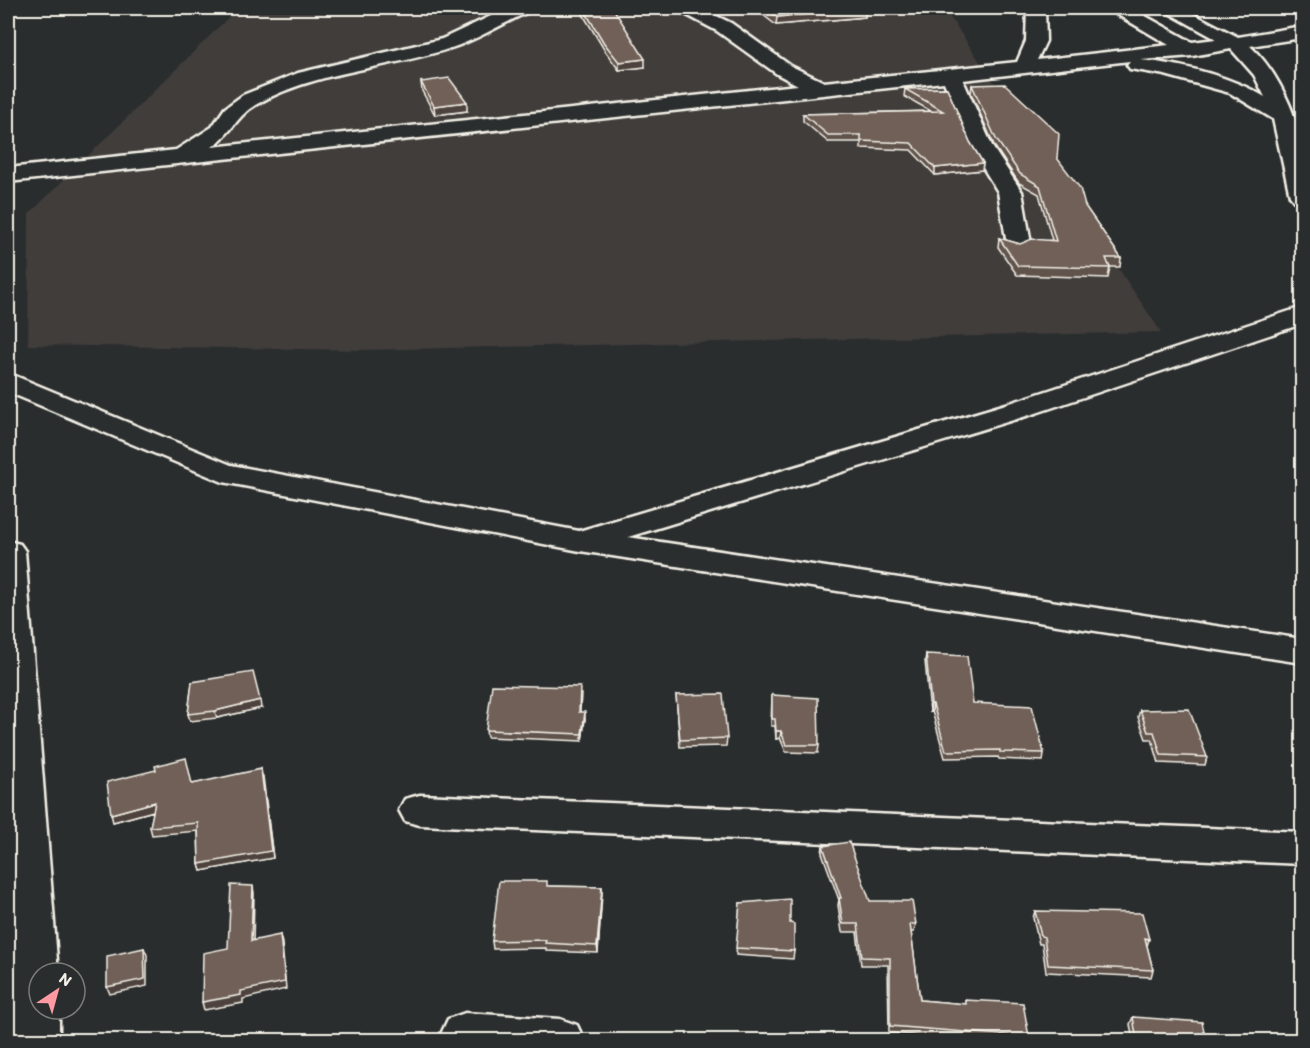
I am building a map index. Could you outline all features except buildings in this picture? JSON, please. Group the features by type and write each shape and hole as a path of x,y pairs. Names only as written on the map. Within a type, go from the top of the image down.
{"street":[{"path":"182,157 220,131 232,112 250,99 305,77 448,43 522,8"},
{"path":"687,8 724,27 784,70 820,88"},
{"path":"1024,67 1036,41 1036,8"},
{"path":"1119,8 1190,48 1223,70 1273,93"},
{"path":"1169,8 1235,43 1265,74 1282,116 1302,196"},
{"path":"8,176 1235,43 1294,33 1297,13"},
{"path":"1085,60 1167,69 1201,77 1237,89 1282,116"},
{"path":"950,74 982,148 1010,192 1019,244"},
{"path":"580,541 1023,408 1302,315"},
{"path":"8,382 224,473 580,541 1302,651"},
{"path":"8,551 36,982 35,1041"},
{"path":"420,810 1302,848"},
{"path":"465,1034 560,1041"}],"shaded area":[{"path":"238,8 944,8 1161,332 363,350 28,345 29,214"}]}
